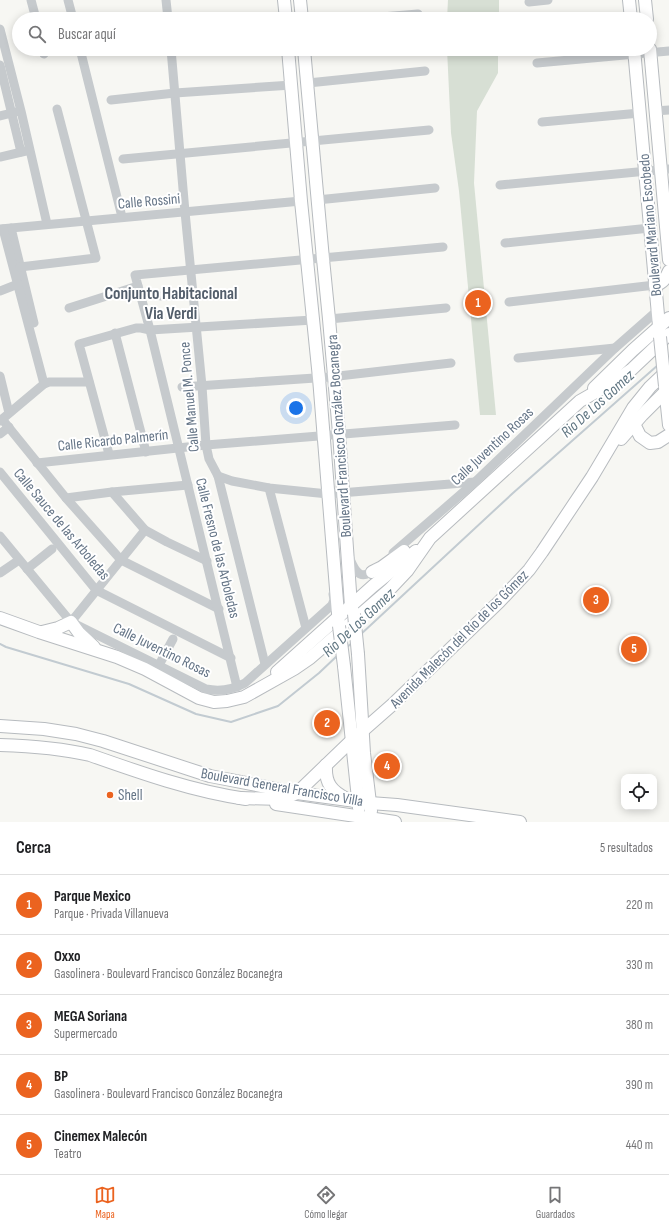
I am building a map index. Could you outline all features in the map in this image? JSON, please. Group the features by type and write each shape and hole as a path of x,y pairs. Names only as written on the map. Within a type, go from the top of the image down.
{"main road":[{"path":"284,0 285,12"},
{"path":"300,0 301,12"},
{"path":"629,0 630,12"},
{"path":"645,0 646,12"},
{"name":"Boulevard Francisco González Bocanegra","path":"289,56 301,201 314,320 339,622 351,741 353,801 359,819"},
{"name":"Boulevard Francisco González Bocanegra","path":"305,56 322,259 330,319 335,376 352,610 358,654 363,731 373,820"},
{"name":"Boulevard Mariano Escobedo","path":"634,56 657,311 663,333 669,425"},
{"name":"Boulevard Mariano Escobedo","path":"650,56 655,111 665,170 667,244 669,260"},
{"path":"651,246 667,244"},
{"path":"655,285 665,280 669,271"},
{"path":"253,691 339,622 352,610 373,586 430,538 580,401 663,333 669,318"},
{"name":"Avenida Malecón del Río de los Gómez","path":"297,793 351,741 392,705 515,586 542,552 592,477 633,408 650,387 669,369"},
{"path":"592,477 638,419 666,389"},
{"path":"638,419 652,412 658,412 666,418 669,425"},
{"path":"638,419 640,436 650,442 658,442 669,435"},
{"path":"372,572 411,547 430,538"},
{"path":"0,618 97,650 145,669 199,698 214,702 236,700 302,664 322,648 407,571 430,538"},
{"path":"350,578 360,586 373,586"},
{"path":"294,658 298,644 325,622 330,614 332,605"},
{"path":"39,632 52,631 71,622 84,638 97,650"},
{"name":"Boulevard General Francisco Villa","path":"0,726 44,729 76,734 103,741 210,776 297,793 370,804 397,805 520,822"},
{"name":"Boulevard General Francisco Villa","path":"0,745 34,746 72,751 90,755 196,789 359,819 390,822"},
{"path":"326,765 326,778 331,787 336,793 353,801"},
{"path":"239,798 283,799 297,793"}],"street":[{"path":"31,0 34,12"},
{"path":"68,0 71,12"},
{"path":"166,0 167,12"},
{"path":"529,2 548,0"},
{"path":"0,29 21,111 25,151"},
{"path":"657,51 669,51"},
{"path":"82,56 122,217"},
{"name":"Calle Manuel M. Ponce","path":"171,56 184,212 197,328 206,445 209,459 218,476 265,664"},
{"path":"537,64 602,56"},
{"path":"0,65 11,114 25,151 47,224"},
{"path":"308,83 425,71"},
{"path":"111,100 292,85"},
{"path":"20,267 96,258 57,109"},
{"path":"655,111 669,110"},
{"path":"0,116 21,111"},
{"path":"542,122 640,113"},
{"path":"123,159 429,130"},
{"path":"0,157 25,151"},
{"path":"500,185 665,170"},
{"path":"318,200 435,188"},
{"name":"Calle Rossini","path":"5,228 301,201"},
{"path":"5,228 20,267 46,383"},
{"path":"5,228 18,284 46,383"},
{"path":"505,243 650,228"},
{"path":"191,271 443,248"},
{"name":"Calle Fresno de las Arboledas","path":"191,271 135,275 150,330 237,687"},
{"path":"0,291 18,284"},
{"path":"509,302 655,285"},
{"path":"69,308 138,286"},
{"path":"161,296 193,294"},
{"path":"330,319 446,308"},
{"name":"Calle Juventino Rosas","path":"372,572 475,482 615,348 657,311"},
{"path":"109,454 79,344 136,328 150,330 197,328 314,320"},
{"path":"115,334 146,452"},
{"path":"518,358 615,348"},
{"path":"182,387 319,378 451,363"},
{"path":"0,376 4,418 9,428 66,498 121,560 219,609"},
{"path":"4,418 46,383 89,382"},
{"name":"Calle Ricardo Palmerín","path":"37,463 109,454 146,452 178,447 323,434 455,425"},
{"path":"0,434 9,428"},
{"name":"Calle Sauce de las Arboledas","path":"0,472 96,590 231,658"},
{"path":"218,476 232,481 269,488 328,494 475,482"},
{"path":"66,498 188,485"},
{"path":"269,488 306,628"},
{"path":"112,492 145,530 207,561"},
{"path":"0,536 71,622 145,530"},
{"path":"27,569 52,549"},
{"name":"Boulevard Francisco González Bocanegra","path":"332,605 334,600 330,556 333,550"},
{"path":"348,552 357,573 362,575 372,572"},
{"path":"0,573 19,560"},
{"name":"Calle Juventino Rosas","path":"71,622 206,689 216,691 237,687 245,683 332,605"},
{"path":"159,665 174,638"}],"shaded area":[{"path":"448,0 499,0 499,12 447,12"},
{"path":"447,56 498,56 498,73 477,111 474,183 496,415 480,415 459,191 451,133"}],"waterway":[{"name":"Rio De Los Gomez","path":"360,635 513,493 658,365"},
{"name":"Rio De Los Gomez","path":"346,648 353,642"},
{"name":"Rio De Los Gomez","path":"0,644 129,684 196,714 231,722 278,706 319,673 338,655"}],"place":[{"name":"Parque Mexico","path":"478,303"},
{"name":"MEGA Soriana","path":"596,600"},
{"name":"Cinemex Malecón","path":"634,649"},
{"name":"Oxxo","path":"327,723"},
{"name":"BP","path":"387,766"},
{"name":"Shell","path":"110,795"}],"district":[{"name":"Conjunto Habitacional Via Verdi","path":"171,303"}]}
